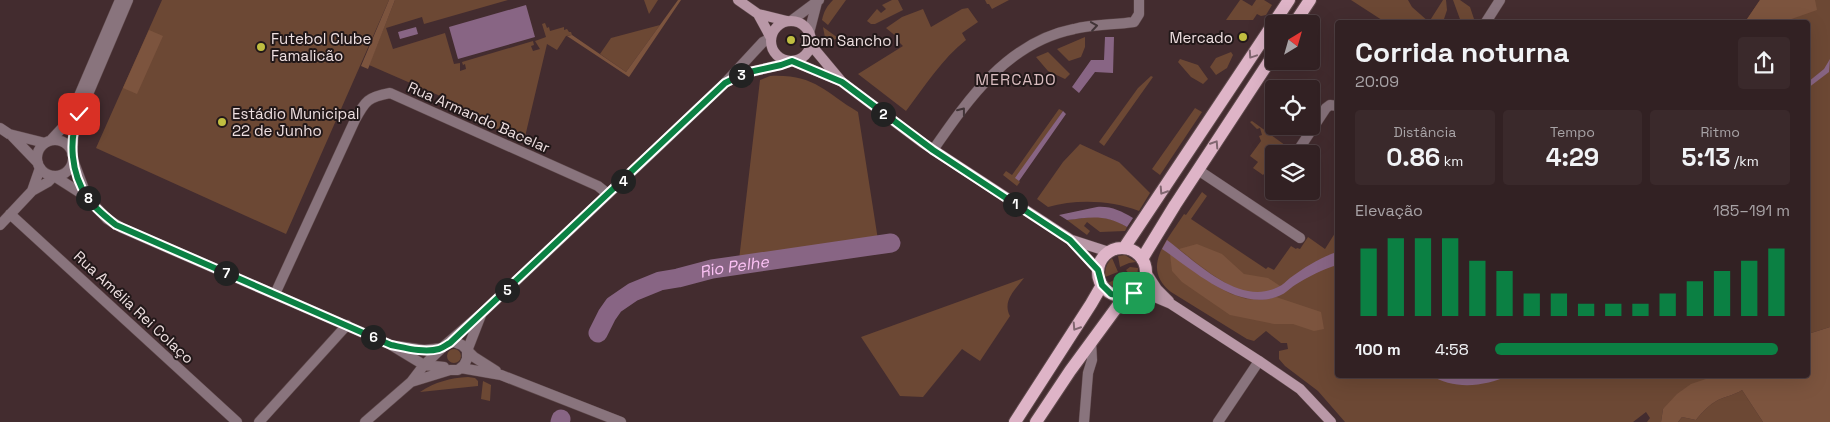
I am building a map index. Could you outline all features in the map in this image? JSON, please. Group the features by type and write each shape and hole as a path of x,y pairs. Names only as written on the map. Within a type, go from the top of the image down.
{"main road":[{"path":"738,0 758,14 802,24 809,33 811,44 842,82"},
{"path":"1124,248 1289,0"},
{"path":"1300,15 1310,0"},
{"path":"758,14 771,38 772,47 776,55 783,60 792,61 842,82 933,150 1070,240 1098,270 1102,285 1111,294 1152,296 1171,304 1300,389 1331,422"},
{"path":"771,38 778,26 789,21"},
{"path":"792,61 806,54 811,44"},
{"path":"1142,259 1265,68"},
{"path":"1070,240 1109,252 1124,248 1137,254 1142,259 1146,272 1157,289 1171,304"},
{"path":"1098,270 1100,262 1109,252"},
{"path":"1036,422 1091,342 1129,295 1144,282 1146,272"},
{"path":"1015,422 1102,285"}],"street":[{"path":"32,191 39,165 38,151 65,125 70,117 120,0"},
{"path":"0,225 32,191 48,182 54,176 67,172 73,157 74,127 128,0"},
{"path":"933,150 981,86 1014,55 1038,40 1074,28 1134,22 1139,14 1139,0"},
{"path":"1487,20 1500,0"},
{"path":"789,21 818,1"},
{"path":"809,33 818,1"},
{"path":"365,422 411,382 424,365 481,314 725,83 763,42 771,38"},
{"path":"725,83 745,73 792,61"},
{"name":"Rua Armando Bacelar","path":"275,294 355,120 364,104 371,97 390,93 598,186 608,194"},
{"path":"1302,145 1326,108 1330,105 1335,106"},
{"path":"5,131 48,141 62,142 67,145 87,198"},
{"path":"5,131 22,145 44,172 54,176 87,198 108,219 122,228 347,325 391,345 424,365 461,368 501,375 621,422"},
{"path":"1198,170 1300,238"},
{"name":"Rua Amélia Rei Colaço","path":"10,214 237,422"},
{"path":"461,368 466,362 467,352 481,314"},
{"path":"259,422 347,325"},
{"path":"473,335 475,351 484,364"},
{"path":"1084,422 1088,373 1092,360 1091,342"},
{"path":"391,345 424,350 458,343 467,352 501,375"},
{"path":"446,346 440,360 447,368"},
{"path":"1218,422 1259,361"},
{"path":"411,382 447,368"}],"shaded area":[{"name":"Estádio Municipal 22 de Junho","path":"162,0 389,0 286,234 96,148"},
{"path":"389,0 395,0 368,69 361,66"},
{"path":"395,0 508,0 424,24 422,17 386,28 393,49 445,33 454,64 460,63 460,71 466,69 465,64 463,65 462,62 533,41 534,45 531,46 533,51 540,49 535,41 546,37 542,24 545,23 550,31 564,27 564,30 567,29 571,32 572,35 566,36 557,50 547,44 524,141 451,109 454,102 369,65"},
{"path":"644,0 658,0 649,14"},
{"path":"678,0 681,0 629,77 567,36 572,35 626,72"},
{"path":"833,0 846,0 828,25 822,20 826,9"},
{"path":"892,0 898,0 903,10 875,24 867,21 877,9 881,13 886,9 882,5"},
{"path":"985,0 1009,0 992,9"},
{"path":"1240,0 1252,6 1256,0 1264,0 1272,5 1266,15 1261,16 1257,14 1253,20 1226,20"},
{"path":"1351,0 1408,0 1412,7 1427,20 1382,20"},
{"path":"1443,0 1446,0 1447,10 1444,20 1430,20"},
{"path":"1453,0 1460,0 1470,7 1474,20 1460,20"},
{"path":"1760,0 1830,0 1830,327 1810,333 1810,20 1746,20"},
{"path":"1760,0 1815,0 1817,10 1789,20 1746,20"},
{"path":"526,5 535,37 458,59 449,27"},
{"path":"968,8 978,22 962,33 966,40 941,64 906,111 858,74 903,46 897,40 898,38 886,28 902,17 923,9 931,27 962,9"},
{"path":"660,25 626,72 600,54 611,38"},
{"path":"416,27 418,34 400,39 398,32"},
{"path":"823,27 838,38 826,43"},
{"path":"149,30 163,36 137,94 123,88"},
{"path":"1085,37 1085,47 1081,57 1069,61 1057,49"},
{"path":"1105,37 1114,37 1113,73 1095,72 1079,93 1072,87 1091,60 1104,60"},
{"path":"1048,52 1070,74 1065,79 1048,71 1036,57"},
{"path":"1231,52 1233,55 1227,68 1216,75 1210,67 1216,58"},
{"path":"1180,59 1198,65 1208,79 1203,84 1191,77 1178,62"},
{"path":"1830,59 1829,72 1810,86 1810,80 1824,69"},
{"path":"770,76 785,76 809,81 858,112 878,240 739,260 760,80"},
{"path":"1151,76 1153,77 1104,146 1099,142 1138,88"},
{"path":"1195,108 1202,112 1160,175 1152,169"},
{"path":"1059,109 1063,111 1016,178 1020,182 1017,186 1003,175 1006,171 1012,175"},
{"path":"1063,111 1066,114 1019,181 1015,178"},
{"path":"1252,121 1265,130 1265,135 1271,135 1285,145 1265,145 1265,173 1263,175 1253,168 1258,162 1250,156 1261,141 1259,136 1262,135 1260,128 1257,129 1250,122"},
{"path":"1080,144 1119,162 1150,193 1139,211 1128,207 1093,202 1059,204 1048,207 1037,199 1063,162"},
{"path":"1202,192 1207,196 1191,219 1266,269 1268,267 1274,270 1291,246 1300,249 1308,237 1325,249 1335,233 1335,378 1713,378 1663,409 1661,422 1647,422 1650,418 1646,412 1633,422 1345,422 1318,391 1285,366 1279,359 1279,351 1288,349 1287,343 1281,343 1266,331 1254,341 1247,339 1171,292 1162,283 1158,274 1157,264 1159,255 1169,236 1184,214 1186,215"},
{"path":"1097,207 1107,207 1133,218 1127,227 1105,218 1091,217 1067,220 1059,215"},
{"path":"1098,216 1117,221 1127,227 1125,231 1100,232 1087,222 1084,226 1090,231 1087,235 1067,220"},
{"path":"1167,240 1219,279 1234,287 1249,291 1264,292 1278,287 1313,263 1335,253 1335,266 1310,276 1279,296 1261,300 1246,298 1216,286 1162,249"},
{"path":"1197,244 1222,254 1244,274 1268,278 1280,286 1265,293 1254,293 1242,290 1219,279 1179,249"},
{"path":"1170,254 1216,286 1231,294 1246,299 1262,300 1276,297 1321,312 1324,329 1314,331 1293,324 1274,324 1230,315 1182,282 1172,271"},
{"path":"1125,255 1136,262 1120,267 1118,256"},
{"path":"1112,258 1118,272 1105,277 1106,267"},
{"path":"1130,267 1138,268 1137,281 1133,286 1130,275 1126,270"},
{"path":"1122,276 1127,289 1117,288 1108,283"},
{"path":"1024,278 1009,301 1008,311 1010,316 980,361 962,349 923,397 900,396 861,337"},
{"path":"1830,327 1830,422 1763,422 1742,390 1715,402 1696,420 1682,417 1678,422 1661,422 1663,409 1677,394 1691,384 1709,378 1810,378 1810,333"},
{"path":"451,349 457,349 461,356 457,363 451,363 447,359 447,353"},
{"path":"468,377 475,378 478,381 478,386 420,392 443,381"},
{"path":"1435,378 1502,378 1469,385 1459,385"},
{"path":"483,381 491,385 490,401 481,399"},
{"path":"1742,390 1763,422 1678,422 1682,417 1696,420 1715,402"}],"waterway":[{"name":"Rio Pelhe","path":"598,333 614,305 633,292 660,281 712,269 891,243"}],"place":[{"name":"Mercado","path":"1243,37"},
{"name":"Dom Sancho I","path":"791,40"},
{"name":"Futebol Clube Famalicão","path":"261,47"},
{"name":"Estádio Municipal 22 de Junho","path":"222,122"}],"district":[{"name":"MERCADO","path":"1016,79"}],"route":[{"path":"79,114 74,127 73,160 80,183 87,198 116,225 391,345 434,350 450,343 725,83 745,73 792,61 842,82 933,150 1070,240 1098,270 1102,285 1111,294 1129,296 1134,293"}]}
